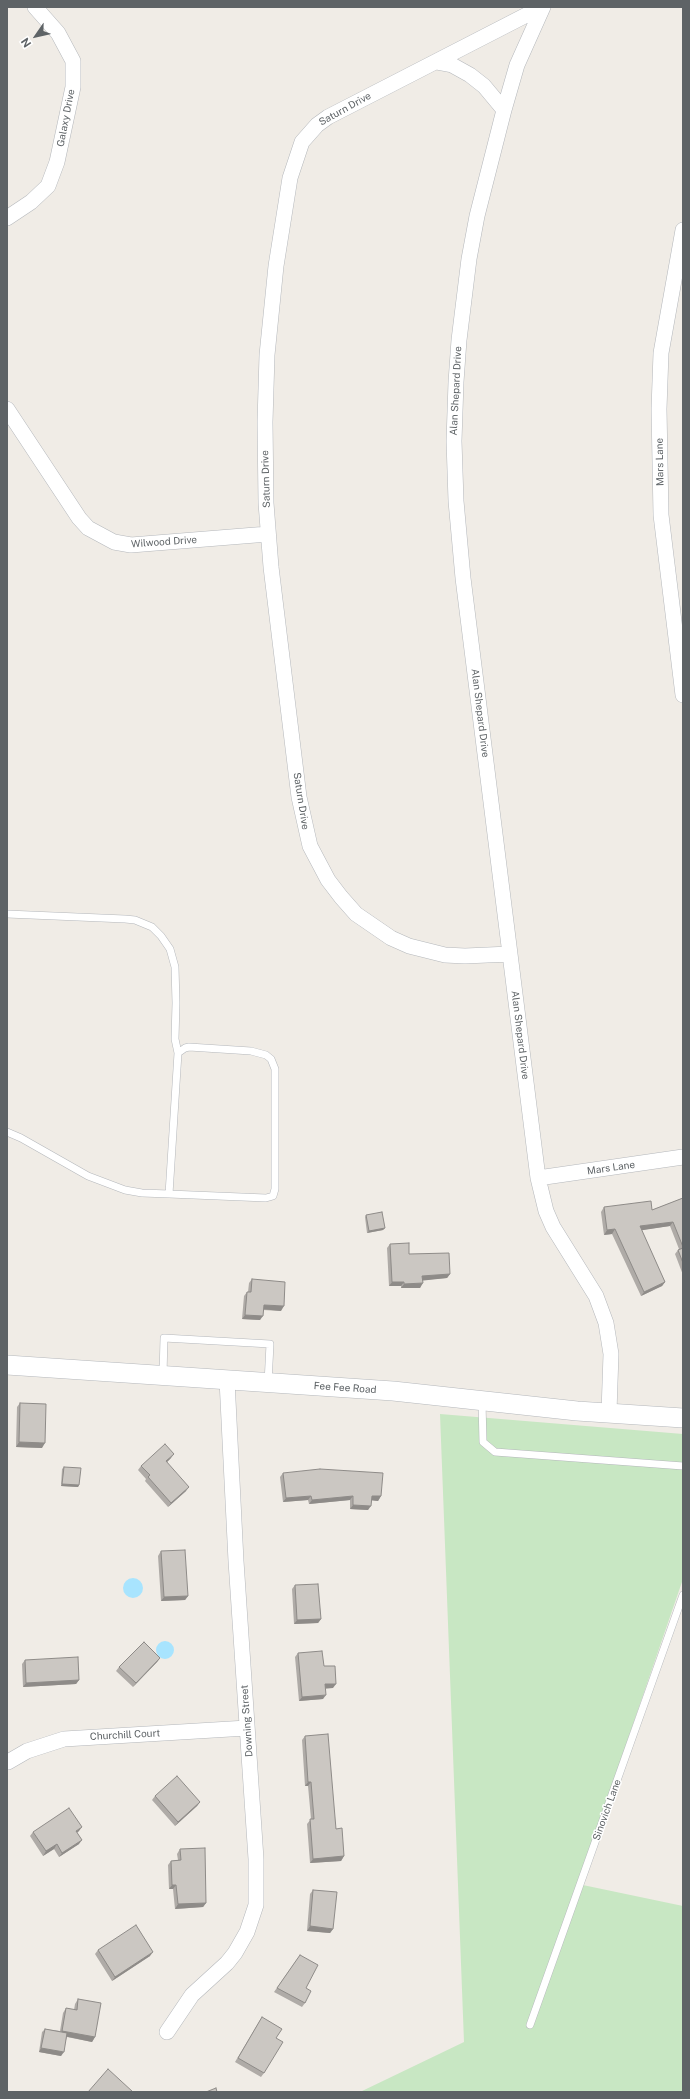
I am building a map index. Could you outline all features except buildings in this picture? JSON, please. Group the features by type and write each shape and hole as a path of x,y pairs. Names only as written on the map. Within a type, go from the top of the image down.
{"street":[{"name":"Galaxy Drive","path":"7,218 31,202 48,186 57,162 73,87 73,61 58,33 35,7"},
{"name":"Saturn Drive","path":"510,954 465,956 445,955 409,946 391,938 356,914 336,891 317,862 304,828 299,797 268,534 265,462 267,355 280,237 297,152 307,134 328,117 542,7"},
{"name":"Alan Shepard Drive","path":"542,7 517,65 477,216 466,280 458,347 454,442 456,500 463,578 538,1178 546,1211 553,1227 596,1296 606,1323 611,1354 609,1412"},
{"path":"436,62 452,65 470,74 496,99 504,110"},
{"name":"Mars Lane","path":"683,230 661,353 659,409 661,516 683,695"},
{"name":"Wilwood Drive","path":"7,409 79,518 88,528 114,542 131,545 268,534"},
{"name":"Mars Lane","path":"538,1178 683,1157"},
{"name":"Fee Fee Road","path":"7,1365 393,1391 577,1411 683,1418"},
{"name":"Downing Street","path":"167,2032 192,1995 227,1963 235,1953 247,1932 252,1918 257,1893 229,1448 227,1380"},
{"name":"Churchill Court","path":"8,1762 27,1751 64,1739 247,1728"}],"lane":[{"path":"7,914 125,918 135,920 152,927 161,936 170,949 175,968 175,1039 178,1053 169,1194"},
{"path":"7,1132 21,1138 88,1176 125,1190 169,1194 266,1198 273,1196 275,1189 274,1069 271,1059 266,1055 251,1051 189,1047 178,1053"},
{"path":"163,1376 164,1338 270,1344 268,1383"},
{"path":"482,1400 483,1442 495,1452 683,1466"},
{"name":"Sinovich Lane","path":"530,2025 683,1595"}],"green space":[{"path":"440,1414 683,1434 683,1579 578,1884 683,1906 683,2092 360,2092 464,2042"}],"water":[{"path":"133,1578 140,1581 143,1588 140,1595 133,1598 126,1595 123,1588 126,1581"},
{"path":"165,1641 171,1644 174,1650 171,1656 165,1659 159,1656 156,1650 159,1644"}]}
